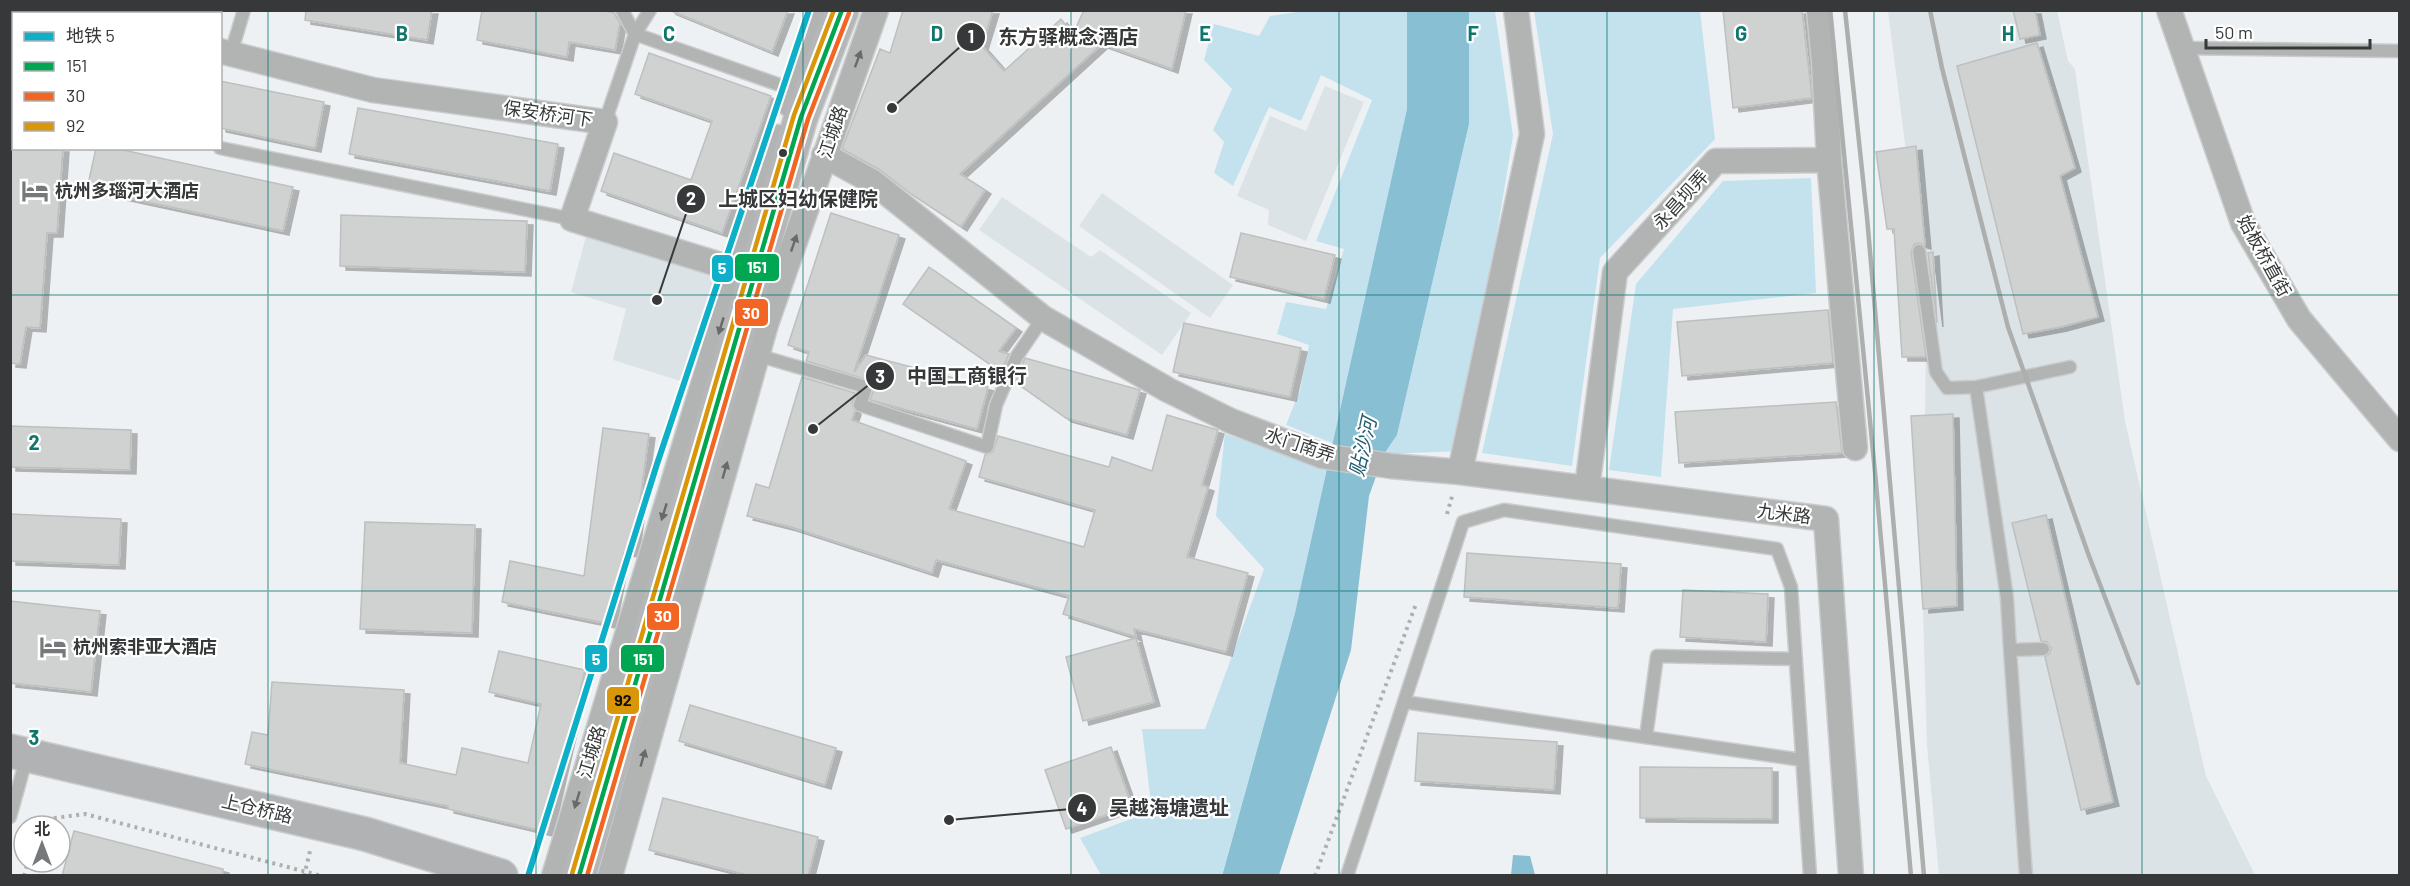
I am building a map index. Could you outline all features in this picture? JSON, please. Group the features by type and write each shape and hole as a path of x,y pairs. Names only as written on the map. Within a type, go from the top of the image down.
{"main road":[{"name":"江城路","path":"579,876 801,117 842,10"}],"street":[{"name":"江城路","path":"554,876 737,270 794,90 823,10"},
{"name":"江城路","path":"610,876 757,355 824,155 876,10"},
{"path":"1460,472 1533,134 1516,10"},
{"path":"1819,10 1829,160 1855,448"},
{"name":"始板桥直街","path":"2169,10 2243,223 2299,319 2400,439"},
{"name":"保安桥河下","path":"226,52 373,90 605,122 572,219"},
{"name":"水门南弄","path":"824,155 873,182 1043,318 1168,390 1231,421 1322,456 1391,466 1460,472"},
{"name":"永昌坝弄","path":"1587,489 1615,272 1716,161 1829,160"},
{"path":"572,219 737,270"},
{"name":"九米路","path":"1460,472 1826,519 1851,876"},
{"name":"上仓桥路","path":"19,753 365,834 501,876"}],"lane":[{"path":"226,52 244,10"},
{"path":"622,10 635,34 794,90"},
{"path":"605,122 635,34 650,10"},
{"path":"2182,48 2400,51"},
{"path":"222,148 572,219"},
{"path":"1919,251 1935,372 1947,388 1976,387 2070,367"},
{"path":"757,355 866,387 860,405 987,447 996,405 1017,356 1043,318"},
{"path":"1976,387 2007,598 2026,876"},
{"path":"1347,876 1463,522 1504,510 1777,549 1791,586 1810,876"},
{"path":"2010,650 2043,649"},
{"path":"1646,737 1657,656 1796,659"},
{"path":"1404,702 1802,760"},
{"path":"10,817 19,753"}],"path":[{"path":"1446,516 1460,472"},
{"path":"1315,876 1417,603"},
{"path":"72,816 85,814 322,876"}],"shaded area":[{"path":"1310,10 1407,11 1407,109 1335,444 1286,425 1300,390 1309,345 1277,334 1286,302 1326,309 1344,249 1316,241 1372,100 1321,75 1301,121 1269,107 1233,186 1214,173 1224,142 1213,130 1232,89 1204,60 1214,24 1259,36 1270,16"},
{"path":"1469,11 1495,11 1513,136 1461,451 1384,454 1397,435 1469,124"},
{"path":"1534,11 1700,11 1715,139 1600,258 1572,466 1482,453 1553,134"},
{"path":"1888,11 2057,11 2068,61 2075,69 2125,421 2206,776 2255,875 1939,875 1927,746 1923,609 1926,327"},
{"path":"1325,86 1364,102 1306,241 1268,225 1269,210 1237,196 1270,116 1306,131"},
{"path":"1811,178 1816,293 1673,309 1661,477 1609,470 1636,284 1723,181"},
{"path":"1102,193 1233,285 1210,318 1079,226"},
{"path":"1002,197 1091,257 1100,250 1191,313 1162,355 979,230"},
{"path":"589,225 725,270 690,384 613,360 626,309 571,292"},
{"path":"1225,434 1329,467 1295,613 1222,875 1101,875 1080,838 1152,811 1142,729 1205,729 1264,569 1216,516"}],"water":[{"name":"贴沙河","path":"1407,11 1469,11 1469,124 1397,435 1384,454 1369,496 1351,650 1279,875 1222,876 1295,613 1407,109"},
{"path":"1513,855 1530,856 1535,875 1511,875"}],"building":[{"path":"306,10 432,10 427,40 305,20"},
{"path":"482,10 601,10 614,13 620,23 615,50 569,42 567,57 477,40"},
{"path":"669,10 788,10 772,52"},
{"path":"903,10 993,10 982,46 1004,71 1061,19 1073,34 1084,10 1186,10 1172,69 1102,44 960,174 985,190 961,227 880,170 842,149 880,49 890,53"},
{"path":"1723,10 1802,10 1812,98 1733,108"},
{"path":"2013,10 2035,10 2040,35 2020,39"},
{"path":"2037,43 2075,168 2060,176 2098,317 2023,334 1957,66"},
{"path":"649,53 771,96 722,233 601,191 614,153 691,180 712,121 635,94"},
{"path":"222,81 324,102 315,148 222,128"},
{"path":"358,108 558,144 550,191 349,154"},
{"path":"1916,146 1925,245 1914,244 1911,252 1926,357 1902,357 1894,229 1887,229 1876,152"},
{"name":"杭州多瑙河大酒店","path":"10,148 12,150 63,150 57,233 47,233 40,328 26,327 20,364 10,363"},
{"path":"96,150 123,150 293,187 283,231 87,189"},
{"path":"831,213 899,235 854,372 866,355 988,387 977,429 870,400 874,389 872,381 806,361 809,352 788,345"},
{"path":"341,215 527,221 525,272 340,266"},
{"path":"1241,233 1335,255 1324,299 1230,277"},
{"path":"1933,252 1937,323 1928,253"},
{"path":"929,267 1016,328 999,351 1009,354 1001,372 903,304"},
{"path":"1828,310 1833,363 1682,376 1677,322"},
{"path":"1184,323 1301,348 1290,397 1173,372"},
{"path":"1025,358 1140,390 1127,435 1066,418 1015,382"},
{"path":"802,377 855,393 852,403 855,411 852,420 966,461 949,509 1084,547 1095,510 979,477 985,455 993,452 998,436 1109,467 1112,457 1152,471 1167,415 1218,430 1202,485 1208,487 1187,557 1248,573 1226,652 1134,629 1136,637 1063,614 1069,596 936,560 932,573 791,527 747,516 756,484 769,488"},
{"path":"1836,402 1842,453 1679,463 1675,412"},
{"path":"1953,414 1957,606 1923,609 1911,416"},
{"path":"10,426 131,430 130,470 10,467"},
{"path":"603,428 649,434 633,553 624,552 610,624 502,602 510,561 584,576"},
{"path":"10,514 121,519 119,565 10,561"},
{"path":"2046,515 2113,802 2081,810 2045,657 2050,653 2051,648 2047,642 2041,641 2012,523"},
{"path":"365,522 475,525 472,633 360,629"},
{"path":"1467,553 1621,564 1618,608 1464,597"},
{"path":"1683,590 1768,594 1766,642 1680,637"},
{"name":"杭州索非亚大酒店","path":"10,601 100,611 91,692 10,683"},
{"path":"1136,638 1154,702 1083,721 1066,657"},
{"path":"499,651 585,670 547,832 448,809 448,806 245,764 252,732 268,735 272,682 404,690 400,763 456,775 462,748 528,763 541,704 489,692"},
{"path":"690,705 836,748 825,785 679,741"},
{"path":"1418,733 1557,742 1554,790 1415,781"},
{"path":"1111,747 1132,806 1066,829 1045,770"},
{"path":"1640,767 1772,768 1772,819 1640,818"},
{"path":"663,798 818,837 808,876 751,876 649,850"},
{"path":"74,831 223,869 223,876 62,876 63,874 72,874"}],"railway":[{"path":"1830,10 1911,876"},
{"path":"1845,10 1867,217 1924,876"},
{"path":"1930,10 1942,68 2008,327 2089,556 2138,683"}],"metro line":[{"name":"5","path":"528,876 657,464 809,10"}],"transit line":[{"name":"92","path":"572,874 794,115 834,10"},
{"name":"151","path":"579,876 801,117 842,10"},
{"name":"30","path":"587,876 808,119 849,13"}],"place":[{"name":"东方驿概念酒店","path":"892,108"},
{"name":"杭州多瑙河大酒店","path":"35,191"},
{"name":"上城区妇幼保健院","path":"657,300"},
{"name":"中国工商银行","path":"813,429"},
{"name":"杭州索非亚大酒店","path":"53,647"},
{"name":"吴越海塘遗址","path":"949,820"}]}
